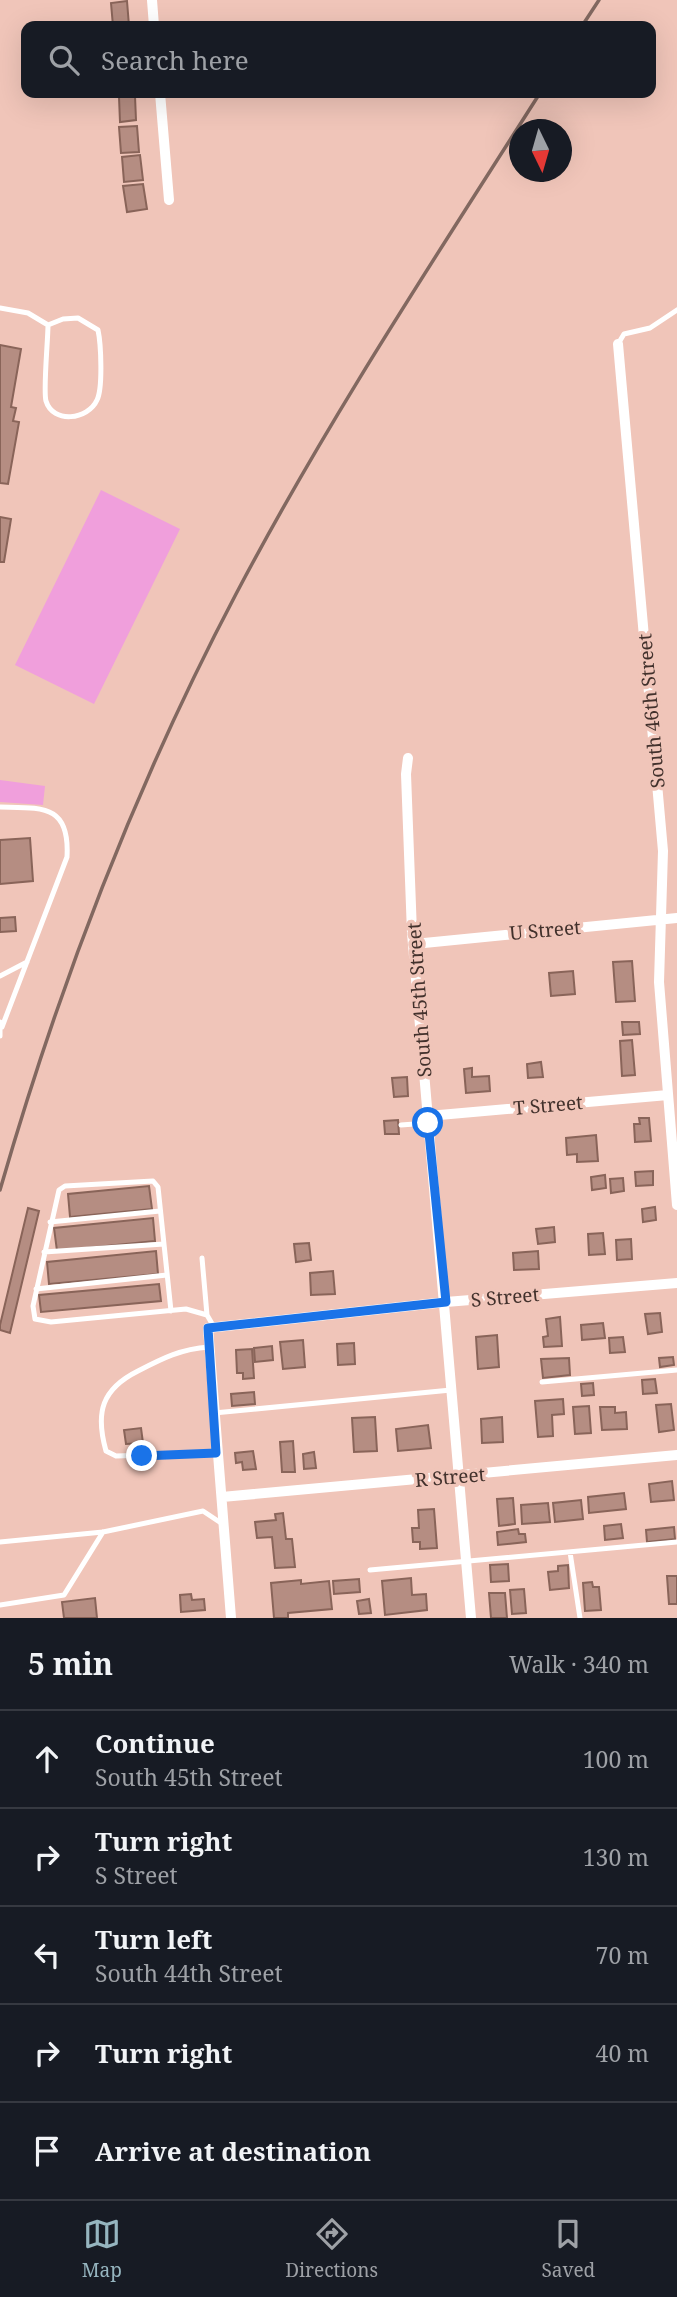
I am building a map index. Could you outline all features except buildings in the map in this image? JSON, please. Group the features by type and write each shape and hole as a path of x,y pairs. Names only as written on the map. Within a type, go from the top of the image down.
{"street":[{"path":"152,0 154,21"},
{"path":"160,98 169,200"},
{"name":"South 46th Street","path":"618,344 663,851 659,982 677,1205"},
{"name":"South 45th Street","path":"408,758 406,774 414,944 471,1618"},
{"name":"U Street","path":"414,944 677,918"},
{"name":"T Street","path":"428,1119 668,1095"},
{"name":"S Street","path":"211,1327 446,1302 677,1283"},
{"path":"211,1327 209,1347 216,1453 231,1618"},
{"name":"R Street","path":"222,1497 677,1455"}],"lane":[{"path":"0,307 28,313 48,325"},
{"path":"618,344 624,334 650,328 677,310"},
{"path":"78,318 99,330 99,397 83,414 63,416 55,413 46,401 48,325 62,319 78,318"},
{"path":"0,807 44,809 60,819 69,834 67,858 1,1025 0,1036"},
{"path":"0,976 27,962"},
{"path":"401,1125 428,1119"},
{"path":"171,1311 158,1186 153,1181 65,1186 55,1197 33,1306 35,1320 39,1322 171,1311 186,1309 207,1315"},
{"path":"50,1222 160,1212"},
{"path":"44,1252 164,1244"},
{"path":"202,1258 207,1315 211,1327"},
{"path":"36,1289 167,1275"},
{"path":"209,1347 185,1349 162,1357 123,1377 106,1395 102,1411 102,1438 106,1451 116,1456 216,1453"},
{"path":"542,1382 677,1370"},
{"path":"214,1413 452,1390"},
{"path":"0,1542 103,1532 203,1511 224,1525"},
{"path":"0,1605 64,1595 103,1532"},
{"path":"370,1570 677,1542"},
{"path":"570,1552 580,1618"}],"shaded area":[{"path":"101,490 180,529 94,704 15,665"},
{"path":"0,780 45,786 43,805 0,802"}],"railway":[{"path":"585,21 599,0"},
{"path":"0,1190 74,961 133,812 200,666 271,530 344,403 537,98"}],"route":[{"path":"142,1456 216,1453 208,1328 446,1302 428,1123"}]}
